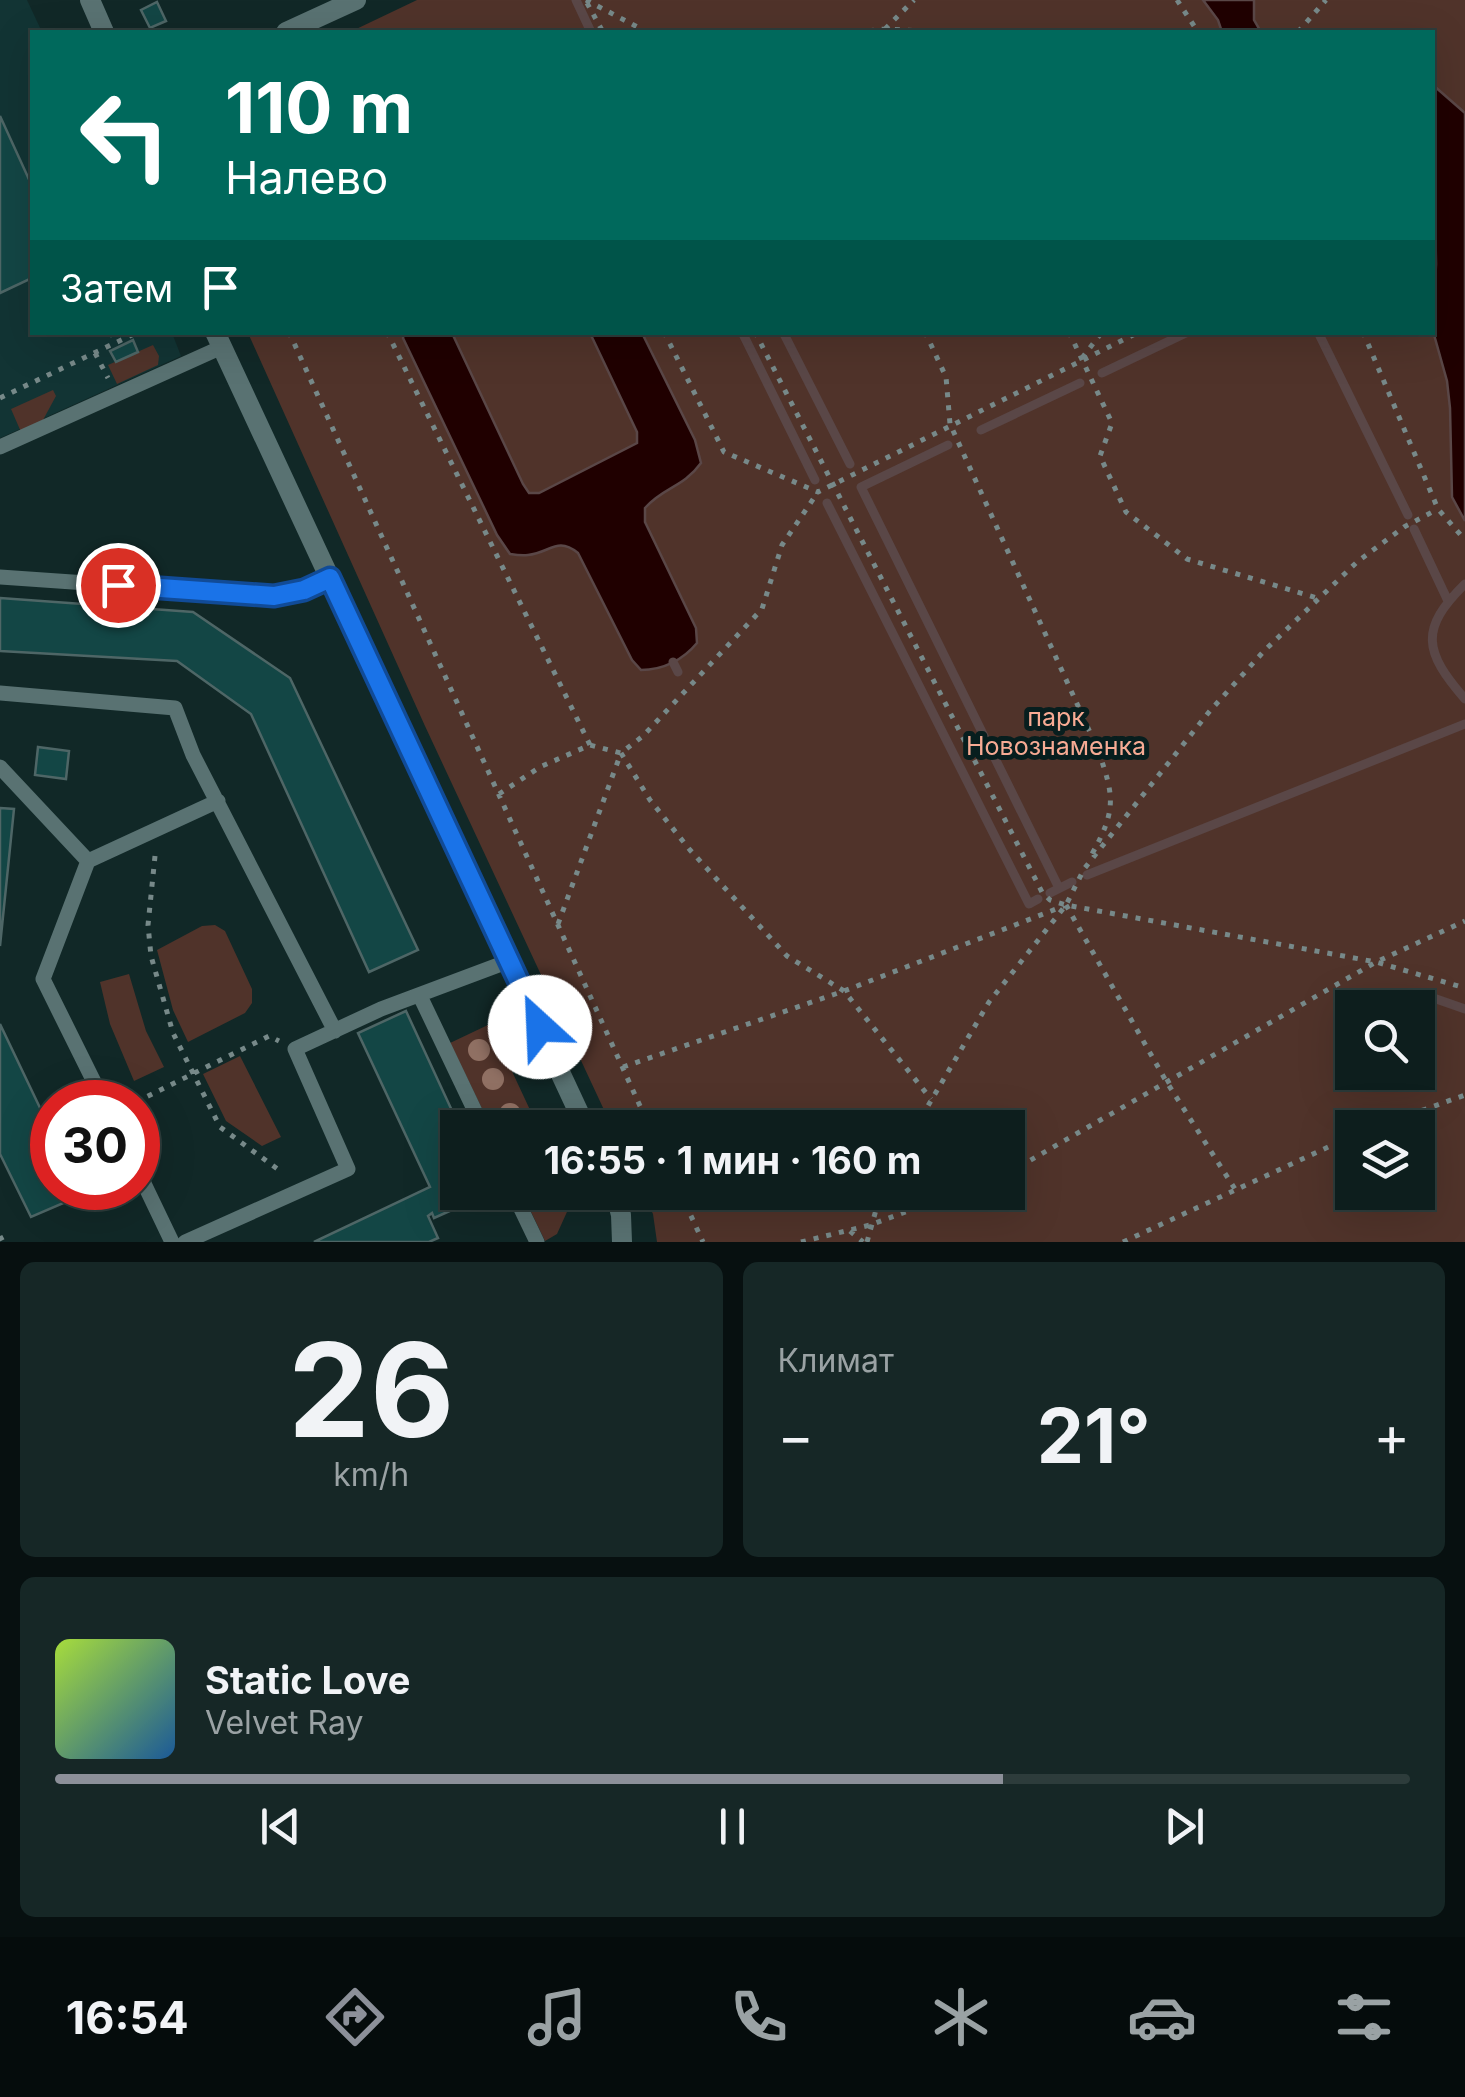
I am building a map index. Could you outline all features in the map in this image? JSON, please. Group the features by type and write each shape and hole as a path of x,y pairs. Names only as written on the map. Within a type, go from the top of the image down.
{"street":[{"path":"90,0 103,30"},
{"path":"290,30 356,0"},
{"path":"219,340 578,1110"},
{"path":"620,1210 622,1242"}],"lane":[{"path":"0,447 219,340"},
{"path":"0,576 274,596 304,590 330,578"},
{"path":"0,703 0,694 174,708 193,755 335,1031"},
{"path":"0,767 88,861"},
{"path":"93,1080 43,979 88,861 218,800"},
{"path":"185,1242 348,1169 295,1049 381,1009 509,960"},
{"path":"420,996 474,1110"},
{"path":"157,1210 172,1242"},
{"path":"522,1210 537,1242"}],"path":[{"path":"586,0 602,30"},
{"path":"586,0 643,30"},
{"path":"885,28 914,0"},
{"path":"1177,0 1197,30"},
{"path":"1300,30 1326,0"},
{"path":"870,30 914,30"},
{"path":"112,335 116,343"},
{"path":"0,398 132,335"},
{"path":"292,335 642,1110"},
{"path":"388,335 590,744"},
{"path":"666,335 724,452 818,492"},
{"path":"758,335 1042,892 1050,900 1376,962 1465,988"},
{"path":"925,335 946,377 950,424 1098,750 1112,790 1104,832 1066,905 989,1002 925,1110"},
{"path":"1070,335 1112,424 1100,456 1126,512 1187,558 1318,598"},
{"path":"1082,358 1100,335"},
{"path":"558,924 620,752 644,736 762,609 782,545 818,492 1132,335"},
{"path":"1364,335 1438,508 1465,540"},
{"path":"1084,870 1209,712 1318,598 1357,562 1438,508"},
{"path":"499,794 540,767 590,744 620,752 650,800 690,850 787,956 844,991 931,1099"},
{"path":"167,823 156,850 148,925 151,956 173,1033 220,1127 306,1190"},
{"path":"623,1068 844,991 1066,905"},
{"path":"1066,905 1166,1081 1235,1190"},
{"path":"1025,1163 1376,962 1465,922"},
{"path":"160,1091 269,1036 295,1049"},
{"path":"1425,1110 1465,1096"},
{"path":"1123,1242 1335,1144"},
{"path":"688,1210 702,1242"},
{"path":"850,1231 865,1242 875,1210"},
{"path":"800,1242 850,1231 910,1210"}],"shaded area":[{"path":"0,0 27,0 41,30 30,30 30,335 173,335 181,356 0,438"},
{"path":"1203,0 1254,0 1254,20 1260,30 1221,30"},
{"path":"1435,87 1465,113 1465,521 1452,497 1450,408 1434,335"},
{"path":"453,335 523,484 529,493 539,493 637,443 637,432 591,335 643,335 695,440 701,463 645,508 645,522 696,628 697,643 691,649 665,666 641,670 632,660 578,553 559,546 536,554 510,554 497,535 403,338"}],"green space":[{"name":"парк Новознаменка","path":"417,0 1465,0 1465,1242 657,1242 651,1210 1025,1210 1025,1110 604,1110 249,335 1435,335 1435,30 354,30"},
{"path":"153,345 159,356 158,365 117,384 108,365"},
{"path":"53,390 56,396 43,420 21,432 11,409"},
{"path":"215,925 225,931 252,989 252,1003 245,1013 188,1042 173,1010 157,950 202,926"},
{"path":"129,974 146,1031 164,1067 134,1080 110,1024 100,982"},
{"path":"490,1024 530,1110 483,1110 450,1043"},
{"path":"240,1056 281,1137 262,1146 226,1121 203,1074"},
{"path":"530,1210 568,1210 557,1234 545,1241"}],"building":[{"path":"157,2 166,21 150,28 141,10"},
{"path":"0,116 30,182 30,279 0,293"},
{"path":"133,340 138,352 116,362 110,351"},
{"path":"0,598 193,612 290,678 418,950 369,972 251,714 177,661 0,651"},
{"path":"38,747 69,751 66,779 35,775"},
{"path":"0,808 14,809 0,946"},
{"path":"406,1011 452,1110 440,1110 440,1210 452,1210 434,1218 432,1213 428,1216 438,1238 429,1242 314,1242 430,1187 358,1033"},
{"path":"0,1024 30,1087 30,1210 47,1210 31,1217 0,1154"}],"waterway":[{"path":"576,0 590,30"},
{"path":"743,335 815,480"},
{"path":"785,335 850,464"},
{"path":"1102,373 1182,335"},
{"path":"1319,335 1408,515"},
{"path":"981,430 1080,383"},
{"path":"948,445 861,487 1059,888"},
{"path":"827,503 1029,904 1038,899"},
{"path":"1414,529 1448,601"},
{"path":"1465,584 1440,614 1432,641 1441,668 1465,699"},
{"path":"673,662 678,672"},
{"path":"1087,875 1465,724"},
{"path":"1050,893 1072,882"},
{"path":"1435,999 1465,1009"}],"route":[{"path":"118,585 274,596 304,590 330,578 540,1027"}]}
